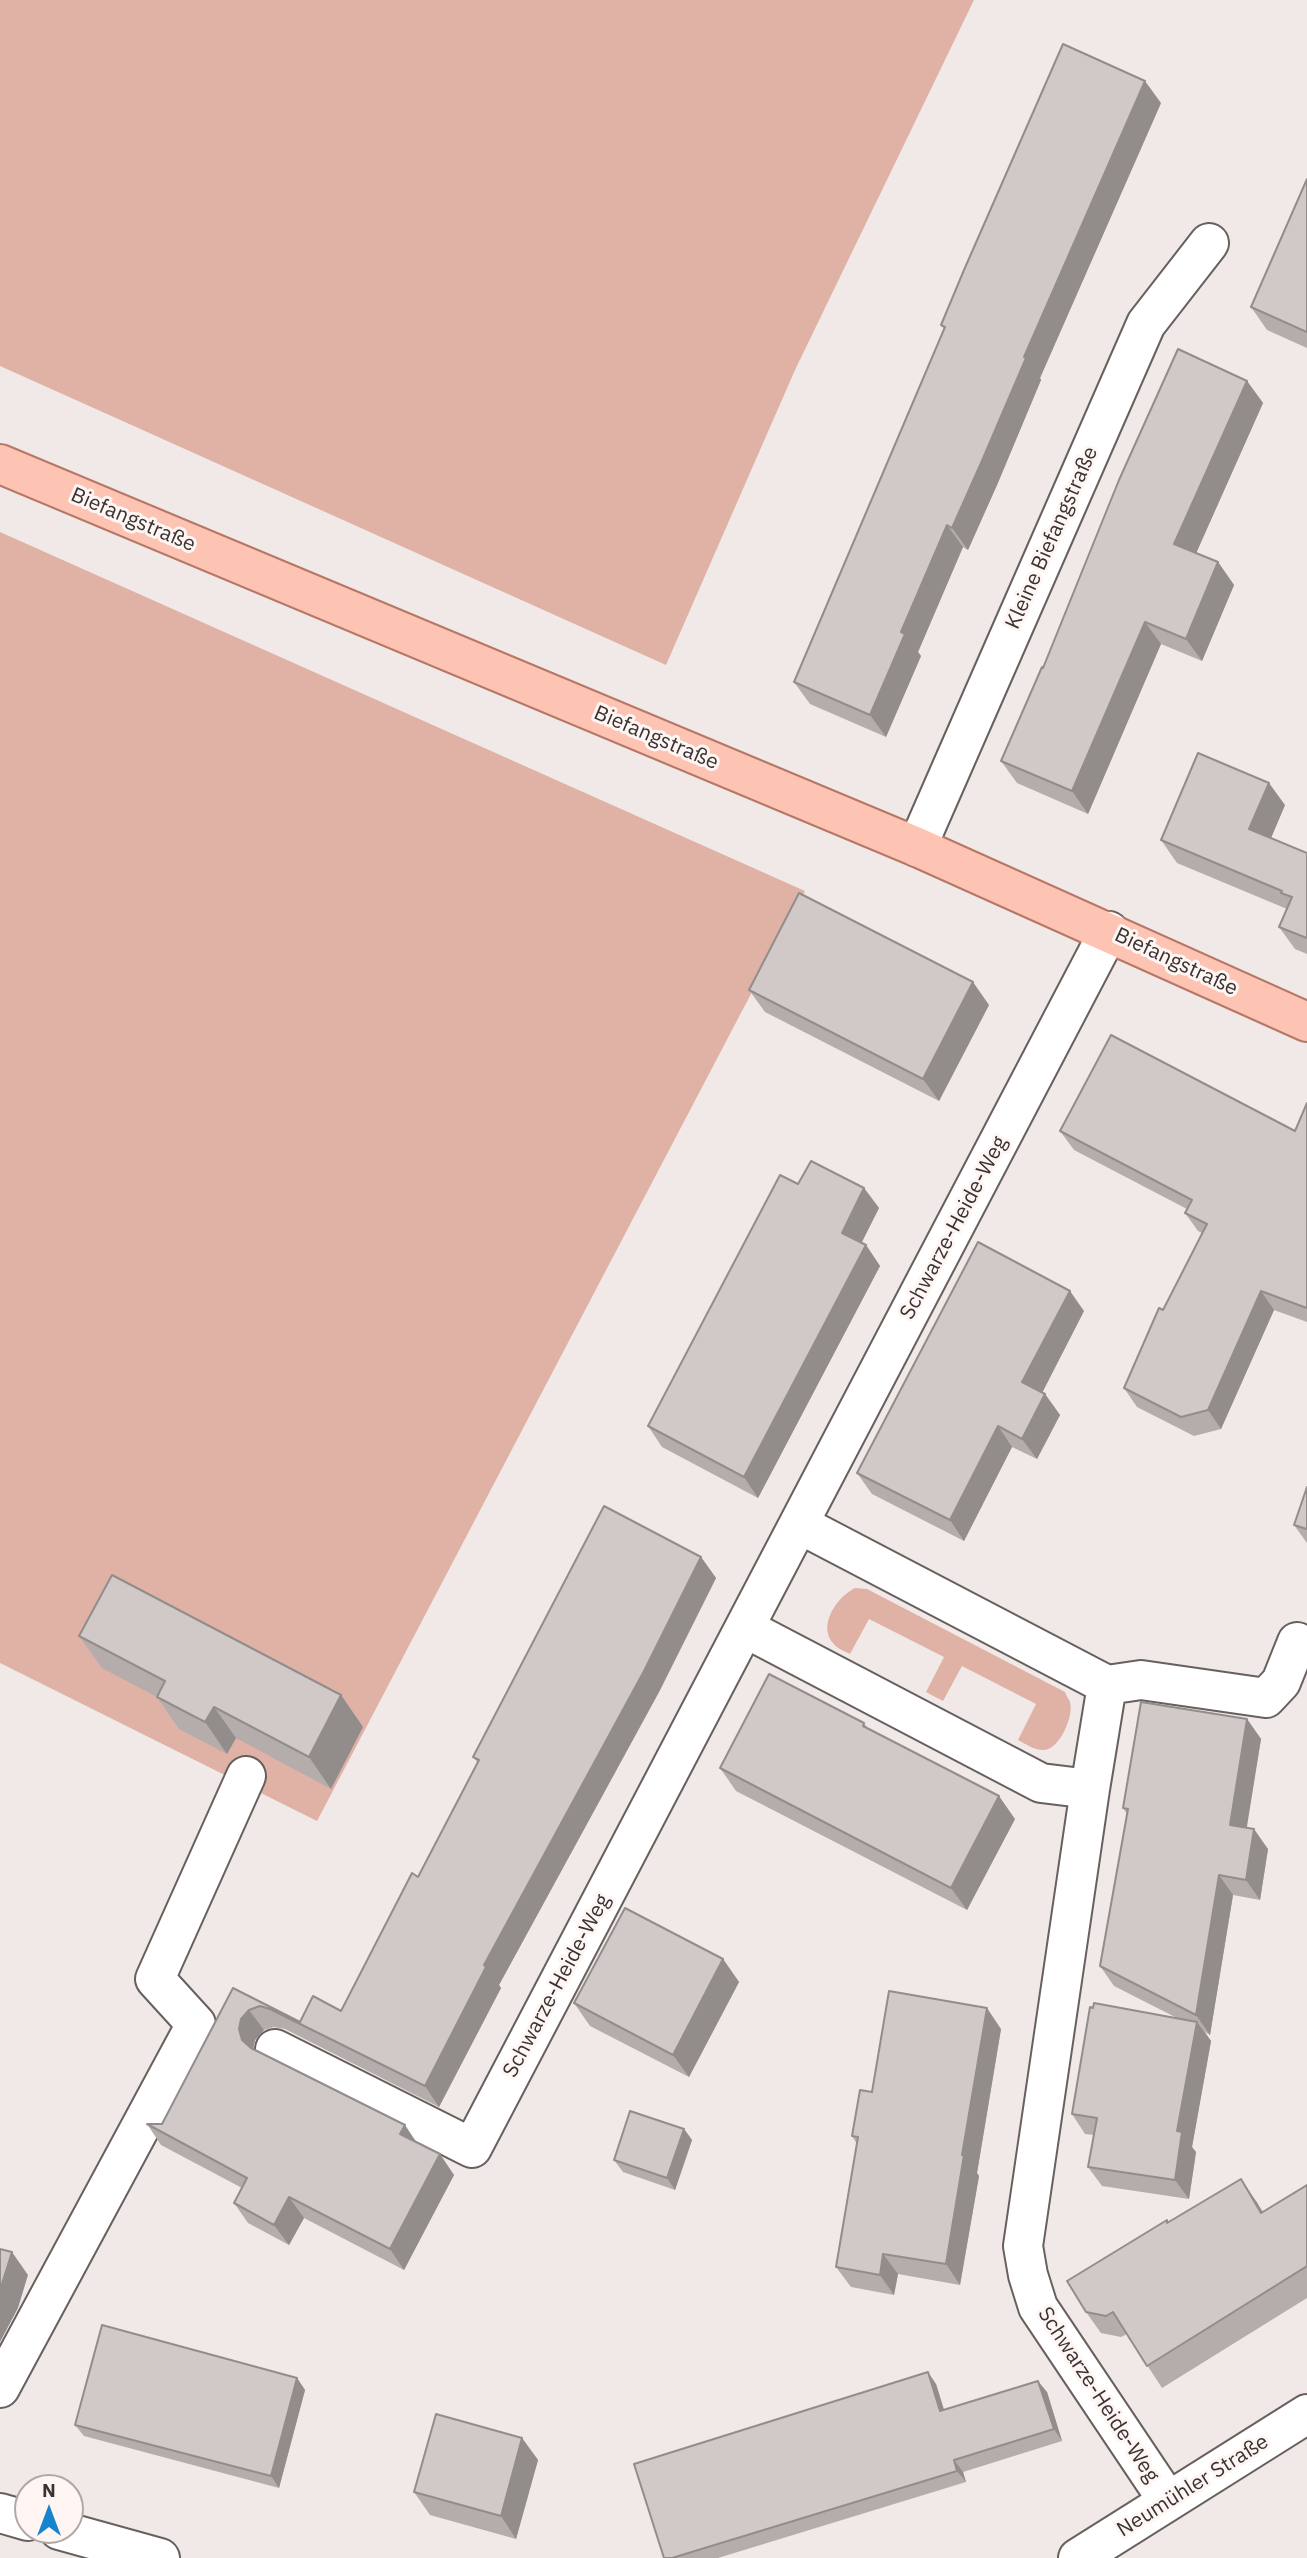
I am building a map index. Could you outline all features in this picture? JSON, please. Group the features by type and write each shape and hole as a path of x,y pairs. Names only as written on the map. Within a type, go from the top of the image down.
{"main road":[{"name":"Biefangstraße","path":"0,464 917,847 1307,1022"}],"street":[{"name":"Kleine Biefangstraße","path":"917,847 1146,324 1209,243"},
{"name":"Schwarze-Heide-Weg","path":"275,2049 472,2148 1109,931"},
{"path":"799,1524 1107,1685 1142,1680 1266,1698 1281,1682 1297,1642"},
{"path":"745,1629 1041,1783 1090,1789"},
{"name":"Schwarze-Heide-Weg","path":"1107,1685 1023,2246 1028,2275 1038,2306 1168,2501"},
{"path":"0,2388 196,2024 155,1979 246,1776"},
{"name":"Neumühler Straße","path":"1078,2558 1307,2414"},
{"path":"84,2537 160,2558"}],"shaded area":[{"path":"0,0 974,0 795,370 666,665 0,366"},
{"path":"0,532 805,891 317,1821 0,1663"},
{"path":"855,1588 867,1589 1065,1692 1071,1708 1061,1738 1045,1750 1018,1740 1036,1704 962,1666 943,1701 926,1692 944,1657 869,1619 850,1654 838,1648 828,1635 829,1619 842,1597"}],"building":[{"path":"1063,44 1145,81 952,528 947,525 901,632 905,634 870,715 794,682 945,327 941,325 964,270"},
{"path":"1307,179 1307,332 1251,307"},
{"path":"1178,349 1247,381 1174,544 1218,562 1186,639 1145,622 1072,791 1001,761 1043,668 1119,480"},
{"path":"1198,753 1269,783 1249,829 1307,853 1307,938 1279,927 1292,897 1161,840"},
{"path":"799,893 973,982 923,1079 749,990"},
{"path":"1111,1035 1295,1131 1307,1103 1307,1308 1261,1291 1208,1410 1181,1417 1124,1388 1159,1308 1163,1310 1207,1224 1185,1213 1192,1200 1060,1131"},
{"path":"811,1161 864,1188 842,1233 866,1245 744,1477 648,1426 780,1175 798,1184"},
{"path":"978,1242 1070,1291 1022,1382 1045,1394 1022,1439 998,1426 950,1520 857,1473"},
{"path":"1307,1487 1307,1529 1294,1525"},
{"path":"604,1506 701,1557 644,1671 484,1965 486,1967 425,2086 270,2009 260,2006 249,2010 241,2019 239,2029 242,2040 251,2048 405,2125 400,2134 440,2154 390,2249 289,2197 274,2225 234,2203 247,2178 147,2124 162,2124 233,1988 300,2022 313,1996 341,2011 412,1873 418,1877 479,1760 473,1757"},
{"path":"112,1575 341,1695 309,1757 214,1707 205,1722 157,1697 165,1681 79,1636"},
{"path":"769,1674 999,1796 951,1888 720,1768"},
{"path":"1141,1702 1247,1719 1230,1825 1254,1829 1246,1880 1219,1875 1196,2015 1100,1966 1128,1809 1123,1808"},
{"path":"625,1908 723,1959 673,2055 574,2003"},
{"path":"889,1991 987,2008 946,2264 883,2254 880,2275 836,2267 858,2137 852,2136 860,2090 872,2092"},
{"path":"1094,2003 1197,2022 1177,2131 1182,2132 1175,2180 1088,2167 1097,2118 1072,2114 1090,2007 1093,2008"},
{"path":"630,2111 684,2129 667,2178 614,2160"},
{"path":"1241,2179 1261,2213 1307,2185 1307,2266 1147,2366 1113,2312 1106,2316 1086,2312 1067,2281"},
{"path":"0,2249 12,2252 0,2290"},
{"path":"102,2325 297,2378 271,2476 75,2425"},
{"path":"928,2372 940,2411 1038,2381 1054,2429 954,2460 957,2471 672,2558 664,2558 634,2464"},
{"path":"436,2414 522,2438 501,2516 414,2492"}]}
